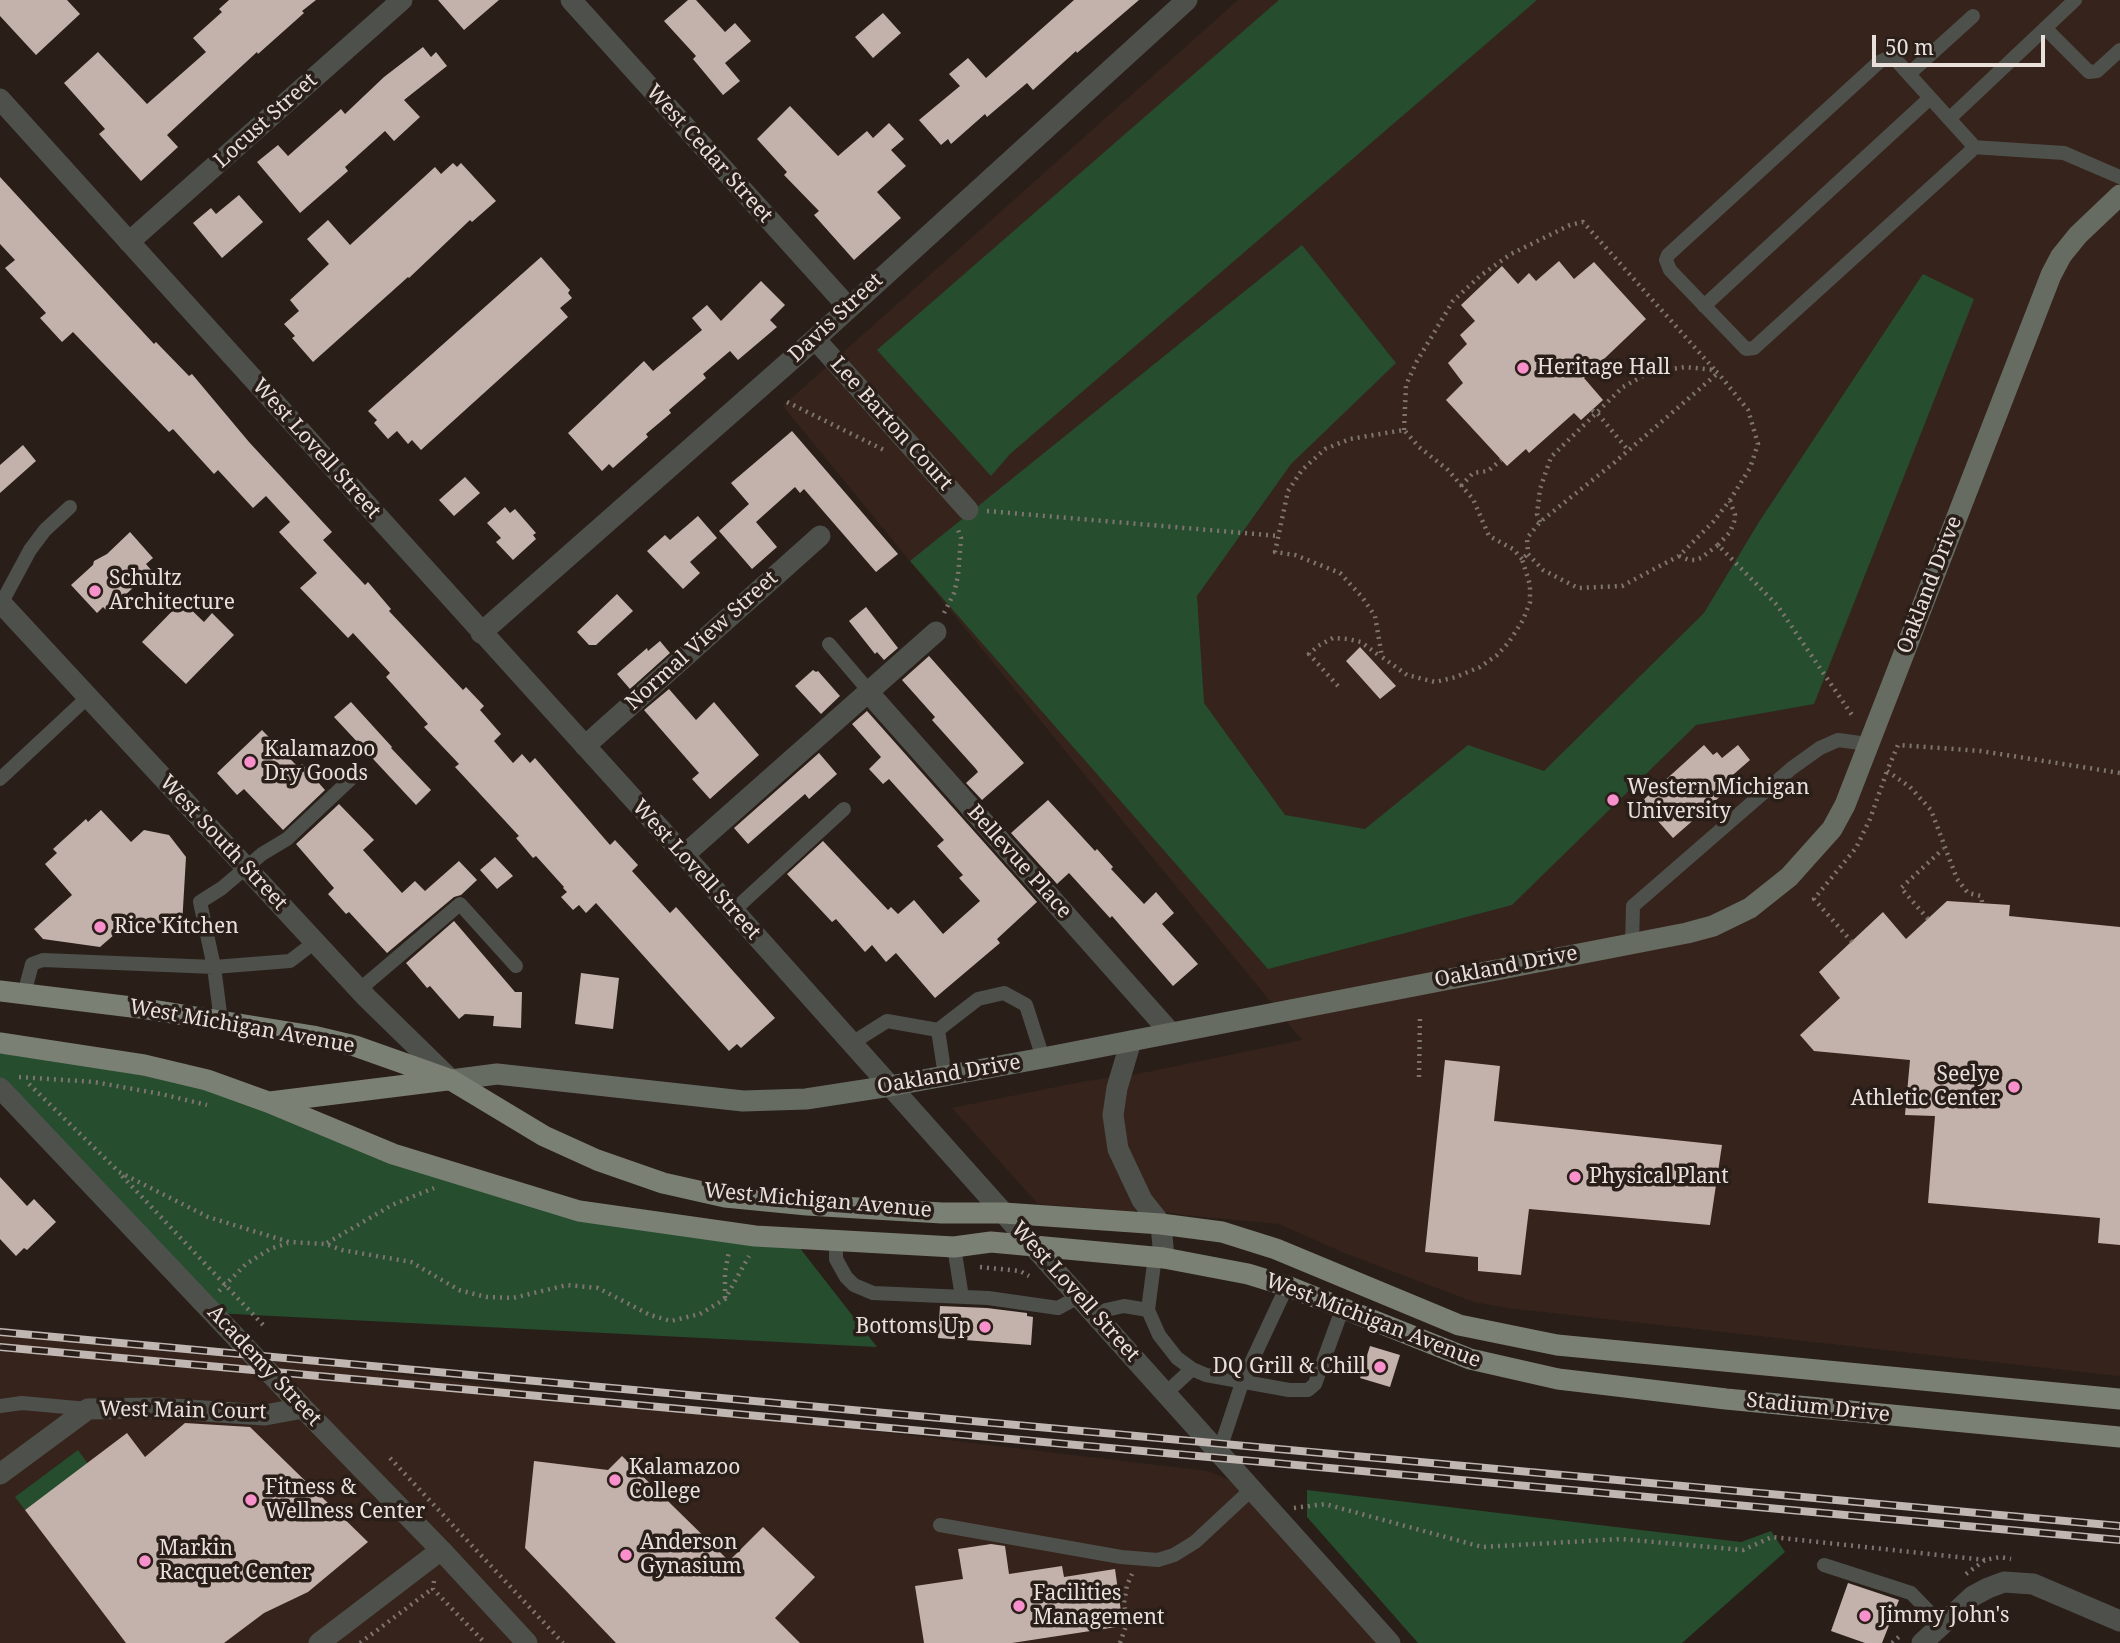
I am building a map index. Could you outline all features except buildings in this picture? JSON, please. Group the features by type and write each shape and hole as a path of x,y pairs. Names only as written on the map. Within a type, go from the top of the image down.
{"main road":[{"name":"Oakland Drive","path":"451,1080 498,1074 743,1101 806,1099 1043,1058 1687,933 1713,926 1750,908 1788,877 1832,829 1868,744 2051,275 2061,256 2078,235 2120,195"},
{"name":"West Michigan Avenue","path":"0,991 140,1008 313,1036 355,1046 451,1080 544,1136 597,1160 663,1183 725,1196 807,1205 942,1213 1004,1213 1161,1224 1222,1232 1276,1249 1460,1325 1525,1339"},
{"name":"West Michigan Avenue","path":"0,1042 144,1065 207,1080 268,1102 393,1154 579,1211 755,1236 836,1241 956,1256 990,1242 1159,1257 1248,1274 1287,1286 1469,1359 1517,1371"},
{"path":"268,1102 451,1080"},
{"name":"Stadium Drive","path":"1525,1339 1595,1350 2120,1399"},
{"name":"Stadium Drive","path":"1517,1371 1606,1386 2120,1437"}],"street":[{"name":"Locust Street","path":"129,242 402,0"},
{"name":"West Cedar Street","path":"571,0 848,307"},
{"name":"Davis Street","path":"481,632 815,339 1187,0"},
{"name":"West Lovell Street","path":"0,99 684,855 1390,1643"},
{"name":"Lee Barton Court","path":"815,339 962,518"},
{"name":"Normal View Street","path":"584,746 820,536"},
{"name":"West South Street","path":"1,603 359,990 451,1080"},
{"path":"684,855 936,632"},
{"name":"Bellevue Place","path":"869,692 1170,1032"},
{"path":"1131,1041 1117,1088 1113,1115 1118,1149 1142,1200 1161,1224 1159,1257"},
{"name":"Academy Street","path":"0,1088 527,1643"},
{"name":"West Main Court","path":"0,1474 88,1409 158,1409 265,1415 303,1408"},
{"path":"319,1643 440,1549"},
{"path":"1922,1643 1973,1597 2004,1582 2034,1584 2120,1621"}],"lane":[{"path":"1949,119 2075,0"},
{"path":"1909,74 1973,16"},
{"path":"2045,28 2089,72 2097,71 2120,50"},
{"path":"1972,147 1971,152 1750,351 1670,270 1666,260 1668,255 1879,62 1890,57 1895,59 1930,97 1972,147 2064,153 2120,177"},
{"path":"1704,306 1930,97"},
{"path":"1,603 30,550 45,530 70,507"},
{"path":"829,644 869,692"},
{"path":"0,779 88,697"},
{"path":"1632,943 1633,906 1792,768 1820,748 1838,740 1868,744"},
{"path":"220,1021 214,967 200,902 262,854 287,839 355,775"},
{"path":"733,911 844,808"},
{"path":"359,990 460,904 516,966"},
{"path":"24,994 32,964 43,960 214,967 290,961 315,942"},
{"path":"852,1043 887,1021 937,1030 978,999 1004,993 1026,1005 1043,1058"},
{"path":"937,1030 945,1076"},
{"path":"836,1241 836,1259 840,1267 854,1285 873,1293 988,1298 1058,1308 1080,1296"},
{"path":"956,1256 962,1297"},
{"path":"1159,1257 1148,1310 1159,1335 1177,1358 1206,1375 1289,1390 1308,1390 1315,1384 1343,1307"},
{"path":"1219,1452 1242,1380 1287,1286"},
{"path":"1097,1315 1124,1306 1148,1310"},
{"path":"1166,1393 1192,1369"},
{"path":"0,1406 22,1403 88,1409"},
{"path":"940,1525 1121,1557 1158,1560 1174,1555 1195,1542 1252,1489"},
{"path":"1824,1565 1911,1593 1942,1625"}],"path":[{"path":"1338,686 1309,654 1333,638 1361,642 1407,676 1435,681 1456,677 1480,667 1497,654 1509,642 1530,602 1530,585 1522,558 1513,549 1489,536 1473,499 1448,470 1419,447 1404,430 1406,385 1416,361 1453,302 1480,276 1511,254 1570,225 1583,222 1716,371 1748,410 1758,443 1750,468 1713,522 1679,556 1622,586 1578,588 1543,570 1528,554 1527,538 1540,522 1628,450 1716,371"},
{"path":"1540,522 1537,514 1540,489 1551,457 1623,387 1650,372 1685,367 1716,371"},
{"path":"787,402 896,456"},
{"path":"1592,410 1628,450"},
{"path":"1382,657 1375,616 1340,573 1295,555 1275,552 1288,491 1302,470 1325,449 1350,439 1404,430"},
{"path":"1461,486 1473,473 1488,471 1501,460"},
{"path":"1679,556 1689,560 1701,558 1730,532 1735,515 1730,500"},
{"path":"936,632 935,625 950,601 958,576 962,518 1279,536"},
{"path":"1718,545 1777,605 1854,718"},
{"path":"1522,558 1528,554"},
{"path":"1852,942 1814,899 1856,848 1898,745 1981,751 2120,773"},
{"path":"1887,771 1910,787 1926,804 1937,823 1944,849 1961,886 1968,893 1981,896 1982,902"},
{"path":"1928,919 1901,888 1944,849"},
{"path":"1419,1077 1420,1014"},
{"path":"21,1076 119,1172 265,1327"},
{"path":"119,1172 208,1217 289,1242 326,1244 342,1251 411,1262 459,1290 486,1297 513,1298 567,1285 598,1287 650,1315 671,1321 700,1314 725,1299 750,1254"},
{"path":"326,1244 392,1205 438,1187"},
{"path":"206,1305 246,1264 289,1242"},
{"path":"725,1299 725,1272 729,1251"},
{"path":"956,1256 1020,1271"},
{"path":"390,1458 563,1643"},
{"path":"1304,1506 1325,1504 1482,1547 1621,1539 1743,1550 1772,1537 1985,1560"},
{"path":"360,1643 433,1589 440,1549"},
{"path":"1120,1643 1127,1623 1124,1603 1127,1585 1133,1574 1130,1562"},
{"path":"433,1589 485,1643"}],"shaded area":[{"name":"Western Michigan University","path":"1238,0 2120,0 2120,1376 1508,1308 1474,1302 1347,1254 1279,1224 1159,1211 1038,1204 952,1108 1302,1040 783,406"},
{"name":"Kalamazoo College","path":"0,1327 1207,1471 1252,1489 1390,1643 0,1643"}],"green space":[{"path":"1279,0 1537,0 1010,454 991,476 877,350"},
{"path":"1302,245 1396,363 1291,464 1197,596 1204,703 1285,815 1365,829 1468,745 1544,771 1704,613 1759,522 1923,274 1974,299 1814,704 1696,725 1512,905 1268,969 910,561"},
{"path":"0,1043 144,1065 579,1211 792,1238 877,1347 214,1313 0,1088"},
{"path":"78,1450 88,1464 25,1510 15,1497"},
{"path":"1307,1490 1741,1542 1771,1531 1785,1552 1682,1643 1418,1643 1307,1517"}],"railway":[{"path":"0,1332 2120,1526"},
{"path":"0,1347 2120,1540"}],"place":[{"name":"Heritage Hall","path":"1523,368"},
{"name":"Schultz Architecture","path":"95,591"},
{"name":"Kalamazoo Dry Goods","path":"250,762"},
{"name":"Western Michigan University","path":"1613,800"},
{"name":"Rice Kitchen","path":"100,927"},
{"name":"Seelye Athletic Center","path":"2014,1087"},
{"name":"Physical Plant","path":"1575,1177"},
{"name":"Bottoms Up","path":"985,1327"},
{"name":"DQ Grill & Chill","path":"1380,1367"},
{"name":"Kalamazoo College","path":"615,1480"},
{"name":"Fitness & Wellness Center","path":"251,1500"},
{"name":"Anderson Gynasium","path":"626,1555"},
{"name":"Markin Racquet Center","path":"145,1561"},
{"name":"Facilities Management","path":"1019,1606"},
{"name":"Jimmy John's","path":"1865,1616"}]}
